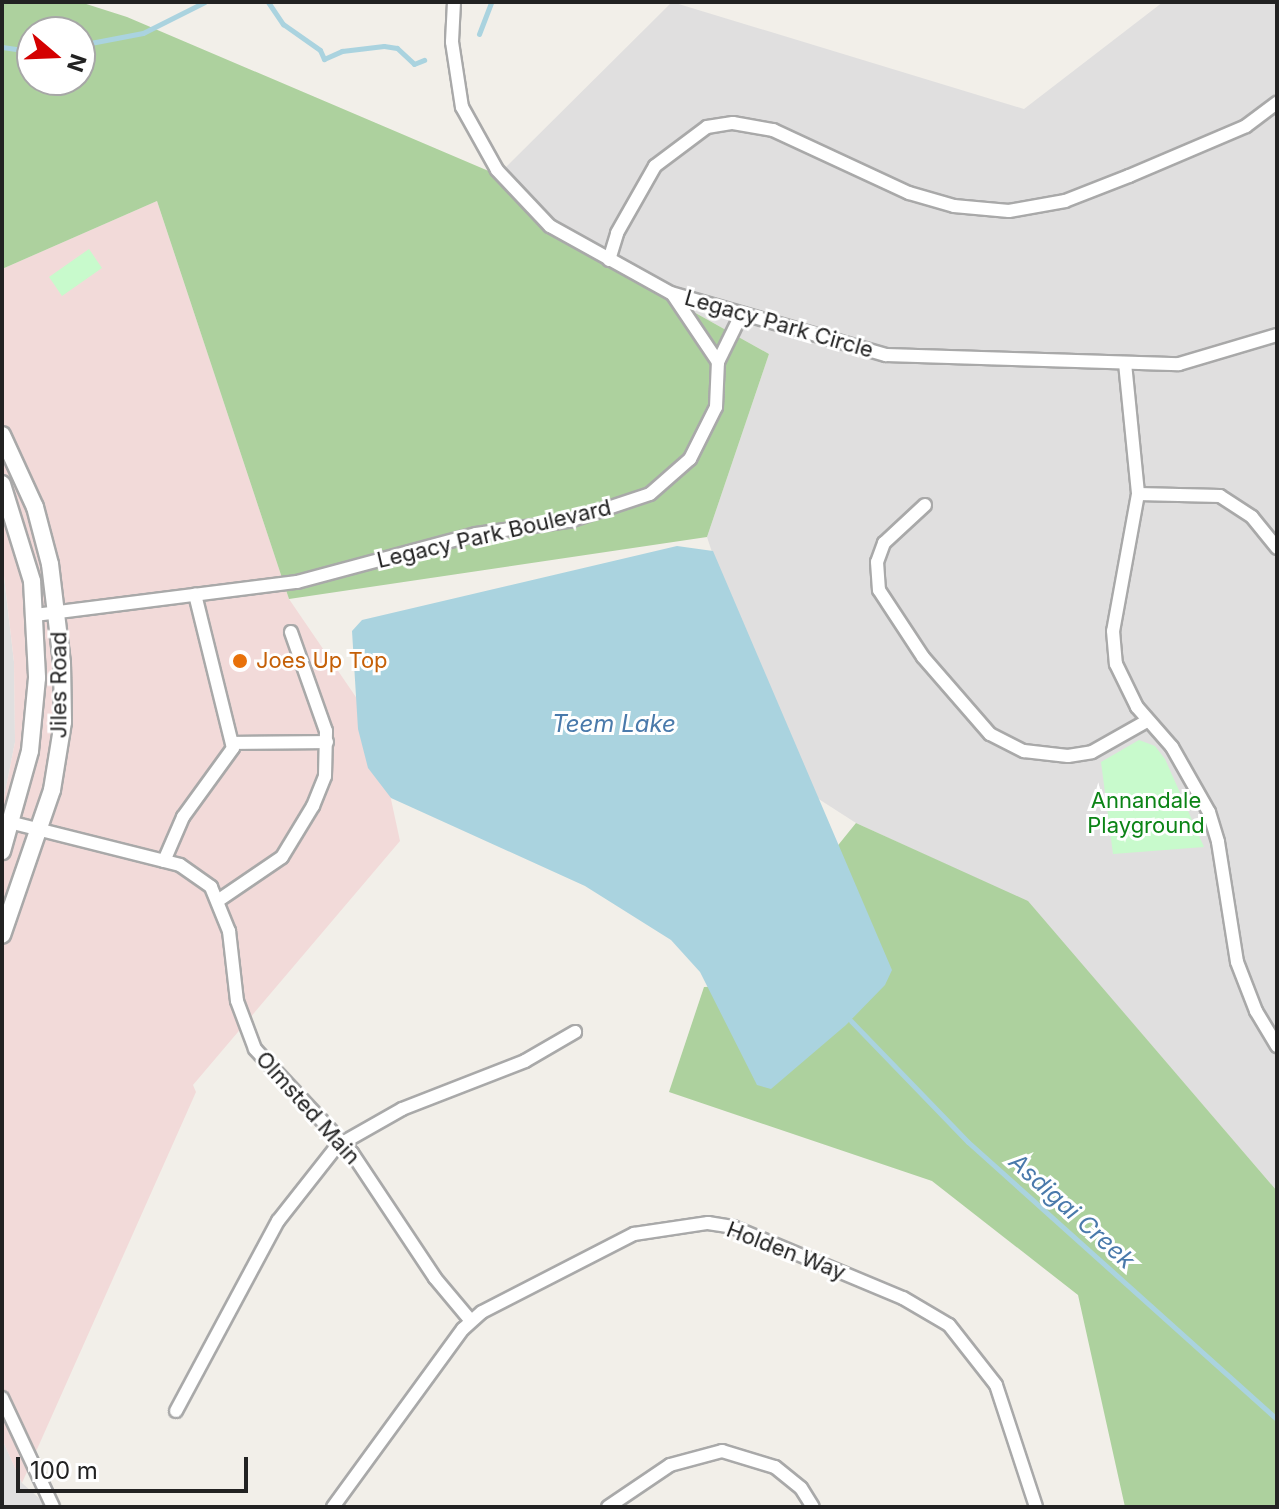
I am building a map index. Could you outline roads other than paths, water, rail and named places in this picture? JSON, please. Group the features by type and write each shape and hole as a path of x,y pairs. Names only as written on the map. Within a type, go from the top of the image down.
{"street":[{"name":"Legacy Park Circle","path":"454,2 452,42 462,107 497,170 550,226 671,293 886,355 1179,364 1277,335"},
{"path":"609,260 617,233 655,166 707,127 733,123 773,130 909,193 954,206 1009,211 1065,201 1129,176 1246,126 1277,103"},
{"path":"671,293 718,362"},
{"name":"Legacy Park Boulevard","path":"35,615 297,582 476,534 569,521 650,494 690,459 716,407 718,362 741,315"},
{"path":"1125,363 1138,494 1113,646 1121,680 1147,721 1172,747 1209,812 1218,842 1237,962 1256,1011 1277,1046"},
{"name":"Jiles Road","path":"2,435 35,507 58,612 63,722 40,831 2,935"},
{"name":"Jiles Road","path":"2,484 25,550 35,615 35,716 13,823 2,851"},
{"path":"1138,494 1220,496 1252,517 1277,548"},
{"path":"925,505 884,543 877,562 879,590 923,657 990,734 1024,751 1068,756 1092,752 1147,721"},
{"path":"164,861 166,846 229,759 232,743 195,595"},
{"path":"219,900 282,857 320,790 327,742 291,632"},
{"path":"232,743 327,742"},
{"name":"Olmsted Main","path":"13,823 164,861 203,878 219,900 229,931 244,1030 277,1077 341,1143 369,1177 435,1278 471,1321"},
{"path":"176,1411 278,1221 341,1143 422,1099 525,1061 575,1032"},
{"name":"Holden Way","path":"333,1507 471,1321 592,1251 634,1234 674,1224 733,1227 903,1298 949,1325 996,1385 1036,1507"},
{"path":"2,1398 53,1507"},
{"path":"608,1507 670,1465 722,1451 775,1467 801,1488 813,1507"}],"water":[{"name":"Teem Lake","path":"677,546 713,551 892,970 885,985 846,1025 771,1089 757,1085 700,972 671,940 585,886 391,798 368,768 358,729 352,631 362,620"}],"waterway":[{"path":"96,42 143,33 205,2"},
{"path":"268,2 283,24 320,50 324,59 342,51 384,46 397,48 414,64 424,60"},
{"path":"479,34 491,2"},
{"path":"2,47 16,49"},
{"name":"Asdigai Creek","path":"851,1021 968,1142 1277,1419"}],"place":[{"name":"Joes Up Top","path":"240,661"}],"park label":[{"name":"Annandale Playground","path":"1146,812"}]}
